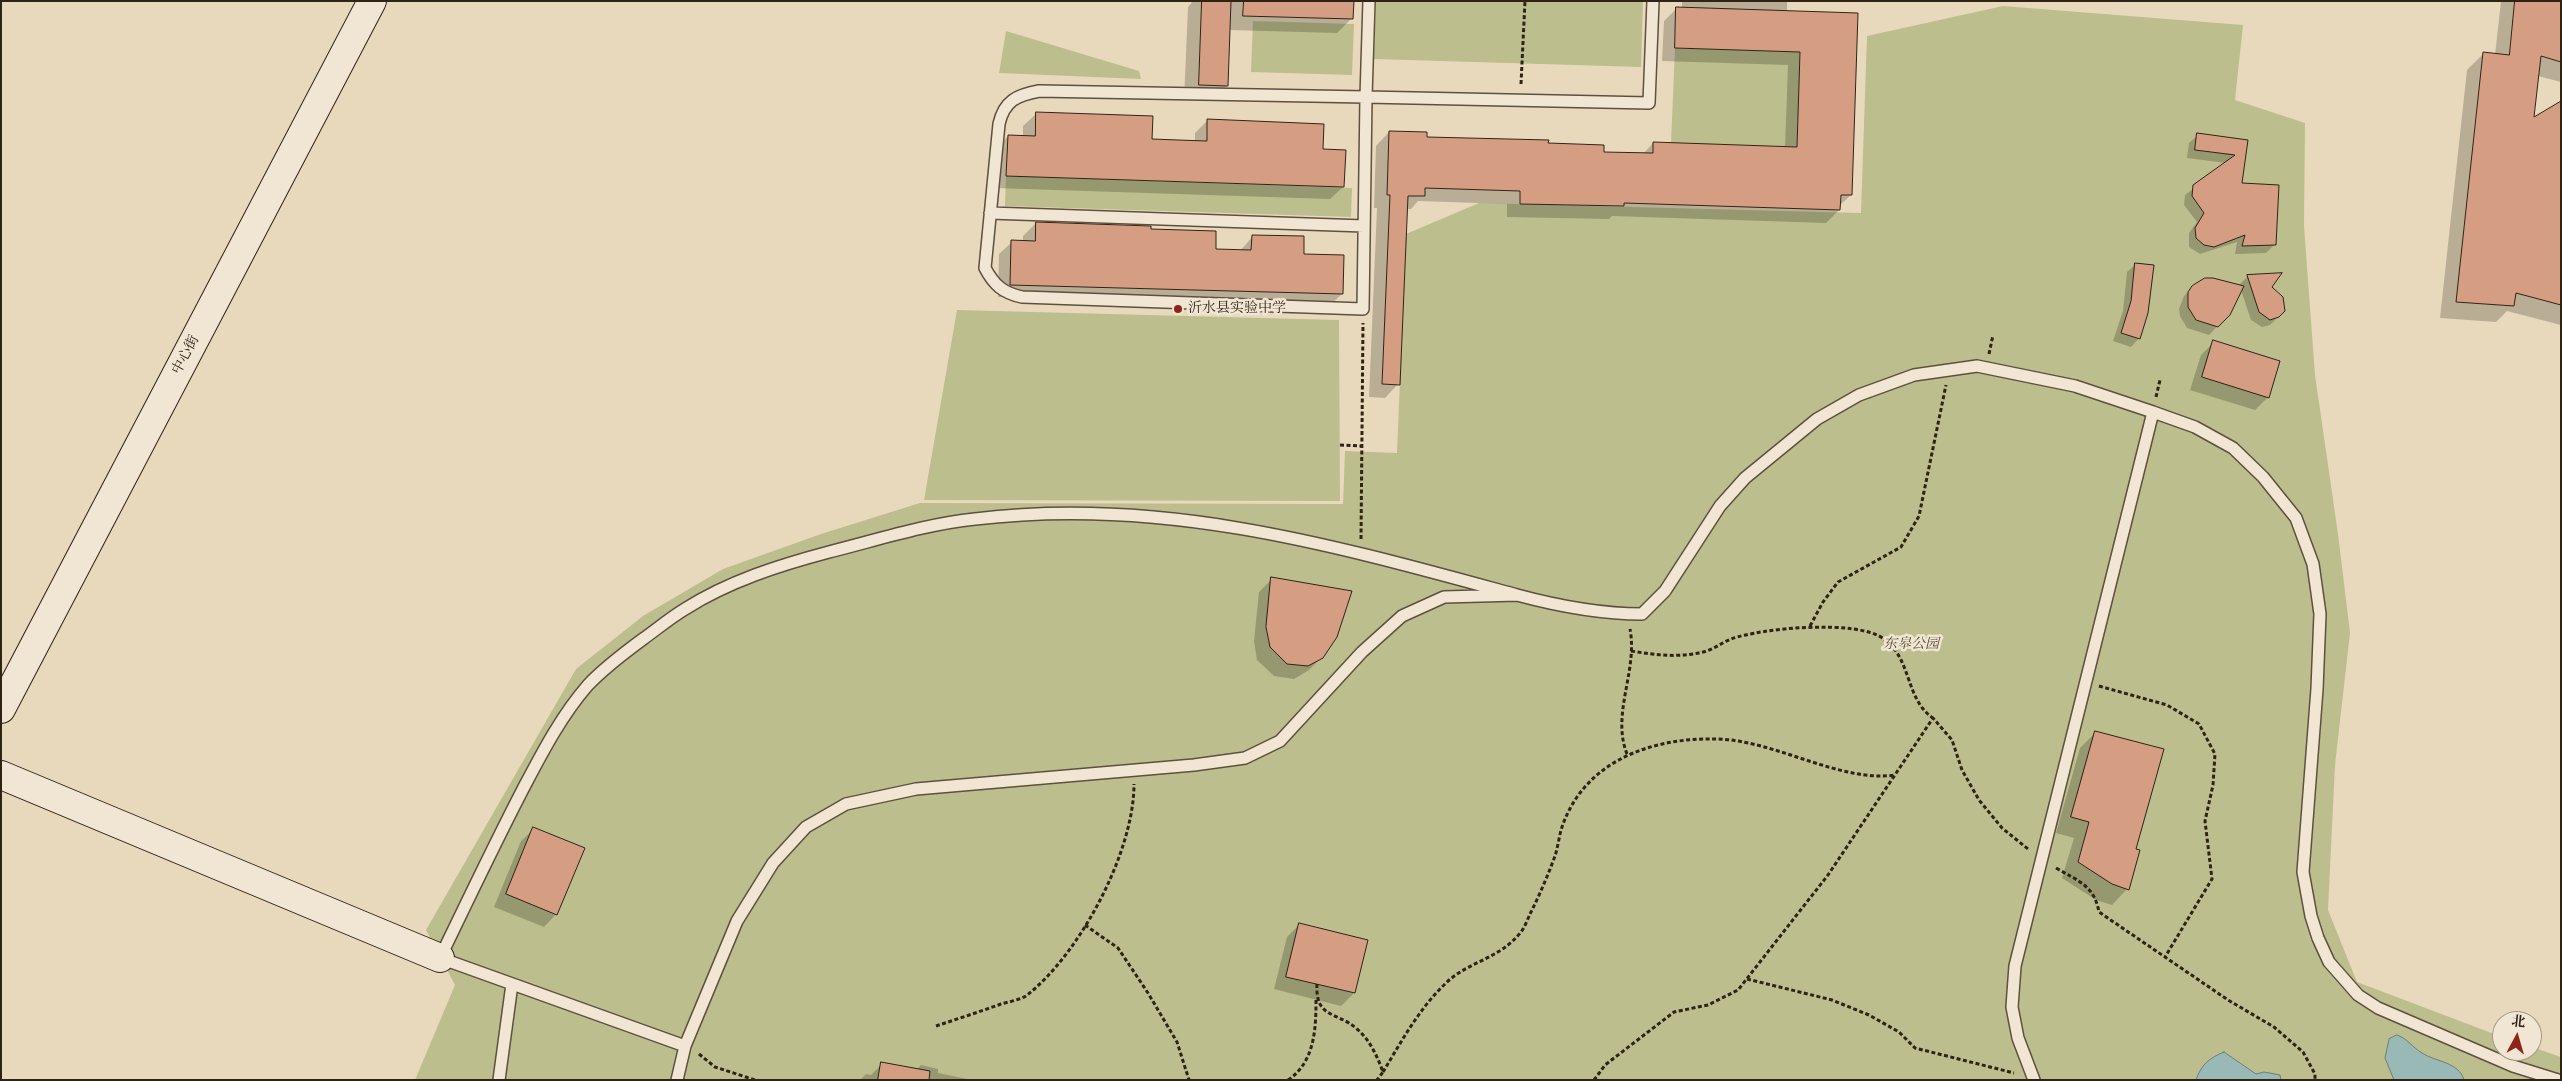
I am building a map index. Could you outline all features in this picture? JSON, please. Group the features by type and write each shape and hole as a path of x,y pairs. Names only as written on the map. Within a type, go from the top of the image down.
{"main road":[{"name":"中心街","path":"1,709 372,1"},
{"path":"1,776 440,958"}],"lane":[{"path":"1369,1 1366,97 1363,307 1022,297 1008,294 998,288 985,268 1002,114 1012,99 1024,94 1053,91 1366,97 1520,100 1649,103 1653,1"},
{"path":"990,213 1364,226"},
{"path":"685,1046 440,958 495,844 554,731 589,684 627,651 686,608 732,584 798,560 888,536 972,519 1048,513 1138,515 1206,522 1278,534 1361,552 1517,595 1609,614 1642,614 1665,591 1720,506 1745,478 1817,419 1859,395 1914,376 1977,366 2075,386 2196,427 2233,448 2263,476 2296,518 2313,564 2320,614 2317,689 2303,872 2311,916 2329,962 2358,995 2378,1008 2513,1066 2558,1080"},
{"path":"2033,1079 2018,1038 2012,1008 2015,966 2153,412"},
{"path":"677,1080 685,1046 737,921 773,863 806,827 846,804 916,789 1134,770 1245,758 1280,741 1362,652 1402,616 1444,597 1517,595"},
{"path":"499,1080 512,984"}],"path":[{"path":"1520,100 1525,1"},
{"path":"1361,552 1363,307"},
{"path":"1810,626 1823,602 1838,582 1901,547 1919,516 1950,370"},
{"path":"1340,445 1361,446"},
{"path":"1627,614 1632,664 1622,716 1622,740 1627,754"},
{"path":"1631,651 1670,657 1704,652 1732,639 1810,626 1848,628 1883,638 1900,656 1915,699 1923,711 1933,718 1952,740 1962,770 1979,800 2002,828 2042,859 2087,887 2096,897 2099,912 2228,1000 2274,1027 2303,1052 2315,1074 2315,1080"},
{"path":"2086,683 2167,705 2199,724 2215,754 2213,785 2205,821 2212,879 2165,957"},
{"path":"1594,1080 1605,1064 1674,1012 1708,1006 1738,990 1828,874 1933,718"},
{"path":"1377,1080 1422,1011 1444,985 1464,969 1500,953 1522,932 1541,891 1555,855 1562,827 1575,800 1596,775 1627,754 1667,742 1718,739 1755,743 1858,774 1879,777 1896,775"},
{"path":"936,1026 1025,997 1058,963 1097,908 1122,852 1134,804 1134,770"},
{"path":"1085,925 1118,948 1177,1042 1189,1080"},
{"path":"1747,979 1832,1000 1899,1032 1914,1048 2033,1079"},
{"path":"1288,1080 1296,1075 1307,1058 1316,1031 1317,984"},
{"path":"1316,999 1323,1009 1358,1029 1374,1048 1383,1072"},
{"path":"685,1046 716,1067 754,1080"}],"green space":[{"path":"1376,1 1643,1 1641,67 1374,59"},
{"name":"东皋公园","path":"2003,6 2243,25 2235,100 2305,123 2304,226 2315,375 2350,633 2335,765 2328,910 2357,982 2492,1033 2492,1061 2542,1061 2542,1050 2561,1057 2561,1080 415,1080 455,985 426,930 576,669 643,616 723,569 821,534 920,503 1343,504 1345,451 1397,453 1406,234 1479,203 1861,213 1867,36"},
{"path":"1253,21 1354,24 1352,75 1251,72"},
{"path":"1006,31 1139,71 1141,79 999,73"},
{"path":"1675,48 1800,52 1797,147 1671,143"},
{"path":"1006,176 1352,188 1351,217 1005,206"},
{"path":"957,310 1339,320 1340,501 924,500"}],"water":[{"path":"2397,1035 2404,1038 2422,1053 2457,1069 2464,1080 2394,1080 2385,1058 2389,1039"},
{"path":"2224,1052 2256,1074 2264,1072 2280,1075 2281,1080 2196,1080 2200,1070 2206,1063"}],"building":[{"path":"1202,1 1231,1 1228,86 1199,85"},
{"path":"1244,1 1354,1 1353,19 1243,16"},
{"path":"2515,1 2561,1 2561,62 2541,56 2534,117 2561,101 2561,305 2516,293 2514,306 2456,302 2483,52 2509,55"},
{"path":"1676,7 1858,13 1852,195 1841,195 1840,210 1624,203 1624,206 1520,204 1520,191 1425,188 1425,196 1408,196 1400,385 1382,384 1390,195 1387,195 1389,131 1427,132 1427,137 1549,140 1548,143 1604,145 1604,152 1653,153 1653,142 1797,147 1800,52 1675,48"},
{"path":"1036,112 1153,116 1152,139 1207,141 1207,119 1324,124 1323,149 1346,150 1344,187 1006,176 1008,135 1035,136"},
{"path":"2197,133 2248,140 2242,183 2279,185 2276,245 2242,246 2245,235 2214,247 2204,245 2196,238 2195,228 2204,213 2192,196 2193,185 2235,155 2195,150"},
{"path":"1036,222 1151,226 1151,229 1216,231 1216,249 1251,250 1252,235 1304,236 1304,254 1344,255 1343,294 1010,285 1011,240 1035,241"},
{"path":"2135,263 2154,265 2148,313 2140,339 2121,333 2131,301"},
{"path":"2282,273 2272,287 2283,297 2285,311 2279,317 2270,320 2259,312 2247,275"},
{"path":"2205,278 2213,278 2244,286 2230,315 2218,327 2196,320 2188,307 2188,292 2192,286"},
{"path":"2213,340 2280,361 2269,398 2202,377"},
{"path":"1271,577 1352,591 1337,637 1323,658 1308,666 1287,664 1270,647 1266,627"},
{"path":"2095,731 2164,749 2136,849 2140,850 2129,890 2112,884 2078,862 2089,822 2071,817"},
{"path":"533,827 585,848 557,915 506,894"},
{"path":"1299,923 1368,940 1355,993 1286,977"},
{"path":"881,1062 930,1071 929,1080 878,1080"}],"place":[{"name":"沂水县实验中学","path":"1178,309"}]}
